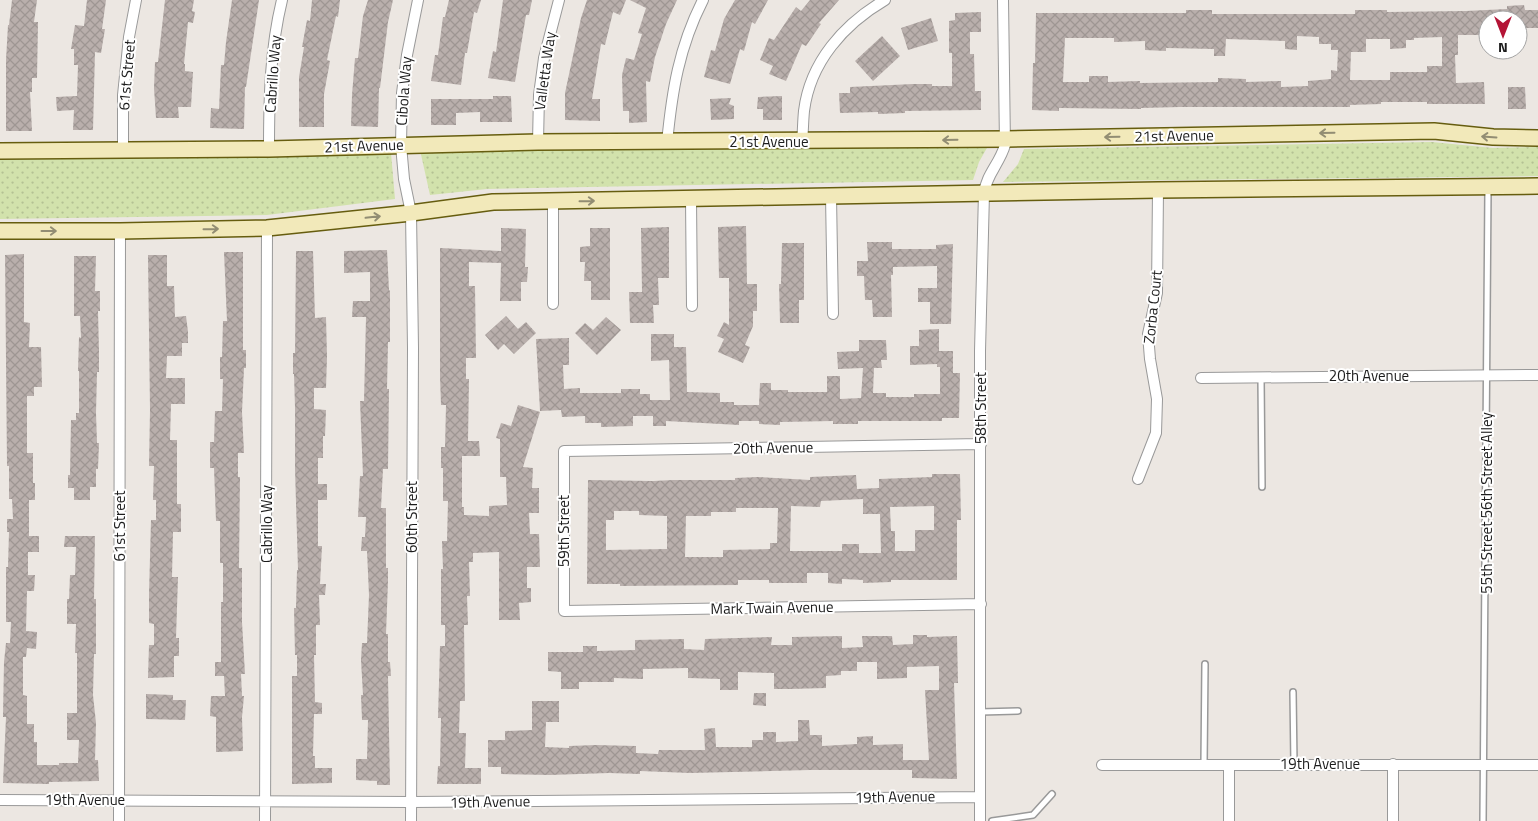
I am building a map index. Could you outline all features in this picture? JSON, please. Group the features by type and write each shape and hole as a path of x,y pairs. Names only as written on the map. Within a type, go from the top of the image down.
{"street":[{"name":"61st Street","path":"123,150 123,95 129,37 136,0"},
{"name":"Cabrillo Way","path":"269,149 269,84 273,48 282,0"},
{"name":"Cibola Way","path":"411,213 404,179 401,145 402,93 406,55 418,0"},
{"name":"Valletta Way","path":"538,142 539,95 544,58 559,0"},
{"path":"667,143 676,75 688,34 703,0"},
{"path":"802,142 804,110 810,87 827,52 839,35 852,22 885,0"},
{"name":"58th Street","path":"980,821 980,352 984,193 986,180 1003,151 1006,140 1003,0"},
{"name":"21st Avenue","path":"0,151 269,149 538,142 667,143 1006,140 1434,131 1493,137 1538,138"},
{"path":"0,231 267,228 411,213 493,202 1158,190 1538,186"},
{"name":"Zorba Court","path":"1138,480 1156,433 1157,399 1148,334 1157,293 1158,190"},
{"path":"831,196 833,314"},
{"path":"691,199 692,306"},
{"path":"553,202 553,304"},
{"name":"60th Street","path":"411,213 413,363 411,821"},
{"name":"Cabrillo Way","path":"266,821 267,228"},
{"name":"61st Street","path":"119,821 120,231"},
{"name":"20th Avenue","path":"1200,378 1538,375"},
{"name":"20th Avenue","path":"564,451 981,444"},
{"name":"59th Street","path":"564,451 564,611"},
{"name":"Mark Twain Avenue","path":"564,611 980,604"},
{"path":"1393,764 1393,821"},
{"name":"19th Avenue","path":"1102,765 1538,765"},
{"path":"1229,765 1229,821"},
{"name":"19th Avenue","path":"0,800 411,802 980,797"}],"lane":[{"name":"55th Street 56th Street Alley","path":"1483,821 1488,186"},
{"path":"1262,377 1262,487"},
{"path":"1204,765 1205,664"},
{"path":"1293,692 1294,764"},
{"path":"980,712 1018,711"},
{"path":"992,821 1032,816 1052,794"}],"green space":[{"path":"1432,142 1493,148 1538,147 1538,176 1003,182 1018,164 1024,149"},
{"path":"988,146 979,162 973,180 487,189 430,195 420,150"},
{"path":"391,153 395,199 267,215 0,219 0,159"}],"building":[{"path":"12,0 37,0 34,22 38,22 37,78 32,78 32,92 30,92 32,131 6,131 6,60"},
{"path":"87,0 106,0 102,29 105,29 101,53 95,52 93,130 73,130 74,110 57,111 56,97 77,96 78,65 74,65 74,49 71,49 75,25 84,26"},
{"path":"165,0 194,0 192,11 195,12 193,23 188,22 184,64 185,71 193,72 191,107 178,107 179,118 156,118 155,62 158,62"},
{"path":"232,0 259,0 245,87 244,129 210,128 211,108 219,109 221,65 224,65"},
{"path":"312,0 340,0 338,17 336,16 327,60 330,61 324,94 324,127 299,127 299,77 304,47 302,47 307,20 310,21"},
{"path":"368,0 393,0 379,88 378,127 351,126 355,58 358,58 363,16"},
{"path":"449,0 481,0 477,13 474,12 467,53 465,53 461,85 431,81 435,55 438,55 443,17 445,17"},
{"path":"503,0 532,0 529,15 526,15 515,82 488,78 493,51 496,52"},
{"path":"587,0 626,0 620,15 613,12 605,45 601,44 592,99 600,99 600,121 565,120 565,93 581,18"},
{"path":"630,0 677,0 666,24 655,57 650,82 646,81 647,122 629,123 629,111 623,111 622,75 626,58 634,60 642,34 638,33 646,8"},
{"path":"735,0 768,0 755,24 752,22 744,51 740,49 730,84 704,77 711,50 715,51 724,19"},
{"path":"810,0 839,0 819,23 821,24 806,46 802,44 786,81 769,74 773,66 760,60 769,38 774,40 796,7 801,11"},
{"path":"1524,5 1525,10 1486,10 1507,9 1507,6"},
{"path":"1186,10 1212,10 1212,14 1355,14 1355,10 1387,10 1387,12 1478,10 1478,35 1458,35 1458,55 1455,55 1456,83 1484,82 1485,104 1381,102 1381,104 1350,105 1350,107 1059,108 1059,111 1032,110 1036,13 1186,13","holes":["1297,36 1319,37 1319,44 1331,44 1331,50 1338,50 1337,71 1331,70 1331,79 1308,81 1308,86 1281,87 1281,81 1246,82 1246,79 1218,78 1218,82 1108,82 1108,76 1089,76 1089,82 1063,82 1065,38 1114,38 1114,42 1145,41 1145,50 1166,51 1166,48 1214,49 1214,56 1225,56 1226,39 1285,41 1285,49 1297,50","1442,37 1442,66 1427,66 1427,72 1390,72 1390,80 1350,80 1351,52 1366,52 1366,39 1390,39 1390,49 1406,48 1406,40 1414,40 1414,38"]},
{"path":"1528,10 1538,10 1538,28 1528,28"},
{"path":"981,12 981,32 970,32 970,54 974,54 975,91 981,91 981,110 905,111 905,113 878,114 878,112 840,113 839,93 850,93 850,87 913,84 952,86 952,53 949,53 949,21 955,20 955,13"},
{"path":"931,18 938,41 908,50 901,28"},
{"path":"882,36 900,56 873,81 855,61"},
{"path":"1508,87 1525,87 1526,109 1508,109"},
{"path":"493,96 511,96 512,122 480,122 480,112 456,113 456,125 431,125 431,99 493,99"},
{"path":"782,96 782,120 763,120 763,109 757,109 758,97"},
{"path":"731,98 729,104 734,106 734,119 711,120 710,99"},
{"path":"746,226 747,284 757,284 757,311 753,311 753,326 745,345 750,347 743,363 718,352 724,339 717,336 724,322 729,325 729,278 719,278 718,227"},
{"path":"669,227 669,278 658,278 659,305 653,305 654,323 630,323 629,292 642,292 641,228"},
{"path":"501,228 526,229 525,267 528,267 527,282 521,282 521,301 500,301 501,263 469,262 469,286 475,286 476,358 466,358 466,379 469,379 468,441 479,441 480,456 462,456 462,507 464,507 464,515 489,516 489,506 507,505 506,477 500,477 500,439 496,438 501,423 511,426 518,405 540,412 523,467 533,468 532,488 539,488 539,513 529,513 530,534 539,534 540,567 527,567 527,588 531,588 531,602 519,603 520,620 499,620 499,552 473,553 473,562 469,562 470,596 467,596 468,625 464,625 465,701 460,701 459,733 466,733 465,768 481,768 481,784 437,784 438,766 440,766 441,718 438,718 440,646 445,646 445,625 441,625 442,541 447,541 448,501 443,501 443,468 441,468 441,447 445,447 446,405 441,405 440,248 501,251"},
{"path":"590,228 610,228 610,300 591,300 591,281 584,281 585,262 580,262 580,247 590,246"},
{"path":"867,242 892,242 892,249 936,249 936,245 953,244 951,324 930,324 930,302 918,302 918,288 937,288 937,266 893,267 893,275 891,275 892,317 873,317 872,300 865,300 864,276 857,276 857,261 868,261"},
{"path":"782,243 804,243 804,300 799,300 799,323 780,323 779,284 781,284"},
{"path":"387,250 390,291 390,342 388,342 387,389 389,389 388,469 383,469 381,508 386,508 386,568 388,568 386,634 388,634 388,662 390,662 391,676 388,676 390,785 377,785 377,781 356,780 356,759 367,759 368,720 362,720 361,660 362,643 367,643 369,595 367,551 361,551 362,537 365,537 366,517 358,517 360,476 363,476 360,401 364,401 366,317 352,317 353,301 370,301 370,272 344,273 344,251"},
{"path":"296,251 313,251 315,318 326,317 326,388 314,388 314,409 326,410 323,458 318,458 318,484 327,484 327,500 318,500 318,546 322,546 320,584 326,584 325,595 319,595 320,625 316,625 316,655 314,655 315,702 322,703 322,714 314,714 313,756 315,756 315,768 332,768 332,783 292,784 292,676 297,676 294,608 296,608 298,570 293,374"},
{"path":"224,252 243,252 243,350 246,350 246,368 244,368 242,412 244,453 238,453 238,477 240,477 239,568 242,568 242,622 245,674 241,674 242,696 244,696 242,717 243,751 216,752 216,717 210,716 211,696 225,696 224,676 215,676 215,662 221,662 223,563 220,563 220,521 216,521 214,468 210,468 210,442 214,442 215,411 222,411 223,379 220,379 220,357 222,357 223,321 227,321"},
{"path":"24,254 24,322 30,323 29,347 41,347 42,387 34,387 34,396 27,396 27,453 33,453 33,483 35,483 35,500 29,500 29,536 39,536 39,552 28,552 28,575 35,575 34,591 27,591 26,631 37,632 36,649 27,648 26,657 23,657 23,695 27,696 27,724 34,724 34,742 37,742 37,765 78,763 79,740 67,740 67,713 77,713 76,624 67,624 67,599 69,599 70,575 75,575 76,547 64,547 65,536 95,536 94,599 96,599 96,654 94,654 93,695 96,723 95,760 98,760 99,781 49,782 49,784 3,783 6,717 3,717 4,662 6,643 10,643 11,622 6,622 6,567 8,567 9,532 7,532 7,519 13,519 12,499 9,499 9,466 7,466 5,255"},
{"path":"148,255 167,255 167,286 174,286 175,317 186,316 188,343 182,343 182,356 167,356 166,378 185,378 185,404 171,404 170,440 177,440 177,504 181,504 181,532 173,532 172,577 178,577 176,638 179,638 179,656 174,656 174,677 148,678 149,645 154,645 154,624 149,623 149,594 151,520 156,520 156,500 153,500 154,466 149,466"},
{"path":"74,256 96,256 95,291 100,291 100,311 98,311 99,372 97,372 96,413 97,443 99,443 98,469 96,469 96,487 90,487 90,500 74,500 74,488 68,488 71,420 76,420 76,413 79,413 79,337 81,338 80,316 74,316"},
{"path":"506,316 518,329 526,322 536,333 514,354 504,344 498,350 485,335"},
{"path":"606,317 621,330 597,355 575,333 585,323 593,330"},
{"path":"939,329 939,351 953,351 953,373 960,373 959,418 942,418 942,421 858,421 858,424 833,424 833,421 780,422 780,425 759,424 759,421 739,421 739,425 666,421 666,426 653,426 653,416 633,416 633,426 601,427 601,423 585,423 585,416 562,417 561,410 540,411 536,339 569,338 569,365 563,365 564,389 580,388 580,393 621,393 621,389 640,389 640,394 650,394 650,400 670,400 669,360 651,361 651,334 674,334 674,347 686,347 687,392 720,393 720,402 734,402 734,405 759,405 760,383 771,383 771,390 827,392 827,376 840,376 840,399 861,398 863,368 838,369 837,352 859,351 859,340 886,340 887,360 881,360 882,368 874,368 873,393 886,393 886,397 914,397 914,394 940,394 940,367 937,367 937,364 910,365 910,346 919,346 919,330"},
{"path":"932,474 960,474 961,520 957,520 957,580 891,580 891,582 863,583 863,580 842,579 842,584 828,583 828,573 807,573 807,583 769,583 769,580 738,580 738,585 620,586 620,584 587,584 588,480 735,480 735,478 758,477 810,480 810,477 856,475 857,489 879,488 879,479 932,477","holes":["863,499 863,514 880,514 881,553 859,553 859,544 842,544 842,551 790,551 791,506 820,507 821,501","934,506 934,530 915,530 915,551 895,551 895,531 891,531 890,507","736,508 778,508 777,543 770,543 770,549 723,550 723,557 685,557 686,516 711,516 711,512 736,512","614,511 639,511 639,515 667,516 667,549 606,550 606,520 614,520"]},
{"path":"913,635 927,635 927,637 957,636 958,683 954,683 957,779 912,778 912,770 690,773 640,771 640,774 550,775 501,774 501,767 488,767 488,740 505,740 505,731 532,730 532,701 559,701 559,722 546,722 545,747 636,746 636,753 658,754 659,750 705,750 704,729 715,728 716,747 752,747 752,740 763,740 763,732 776,732 776,742 798,741 798,720 809,720 810,735 822,735 822,746 857,744 857,737 873,736 873,745 903,744 903,760 929,760 925,690 939,690 939,666 907,667 907,678 877,679 877,662 857,662 857,671 841,671 841,675 826,676 826,688 774,689 774,673 738,672 738,690 720,690 720,679 688,678 688,668 643,669 643,679 614,678 614,682 579,682 579,689 561,689 561,672 548,671 548,652 583,652 583,646 597,646 597,651 635,650 635,640 684,639 684,649 704,650 705,639 772,637 771,645 792,645 792,637 842,636 842,648 863,647 862,636 892,636 893,645 913,644"},
{"path":"754,693 766,693 766,706 753,705"},
{"path":"146,694 173,695 173,700 186,700 185,720 146,719"}]}
